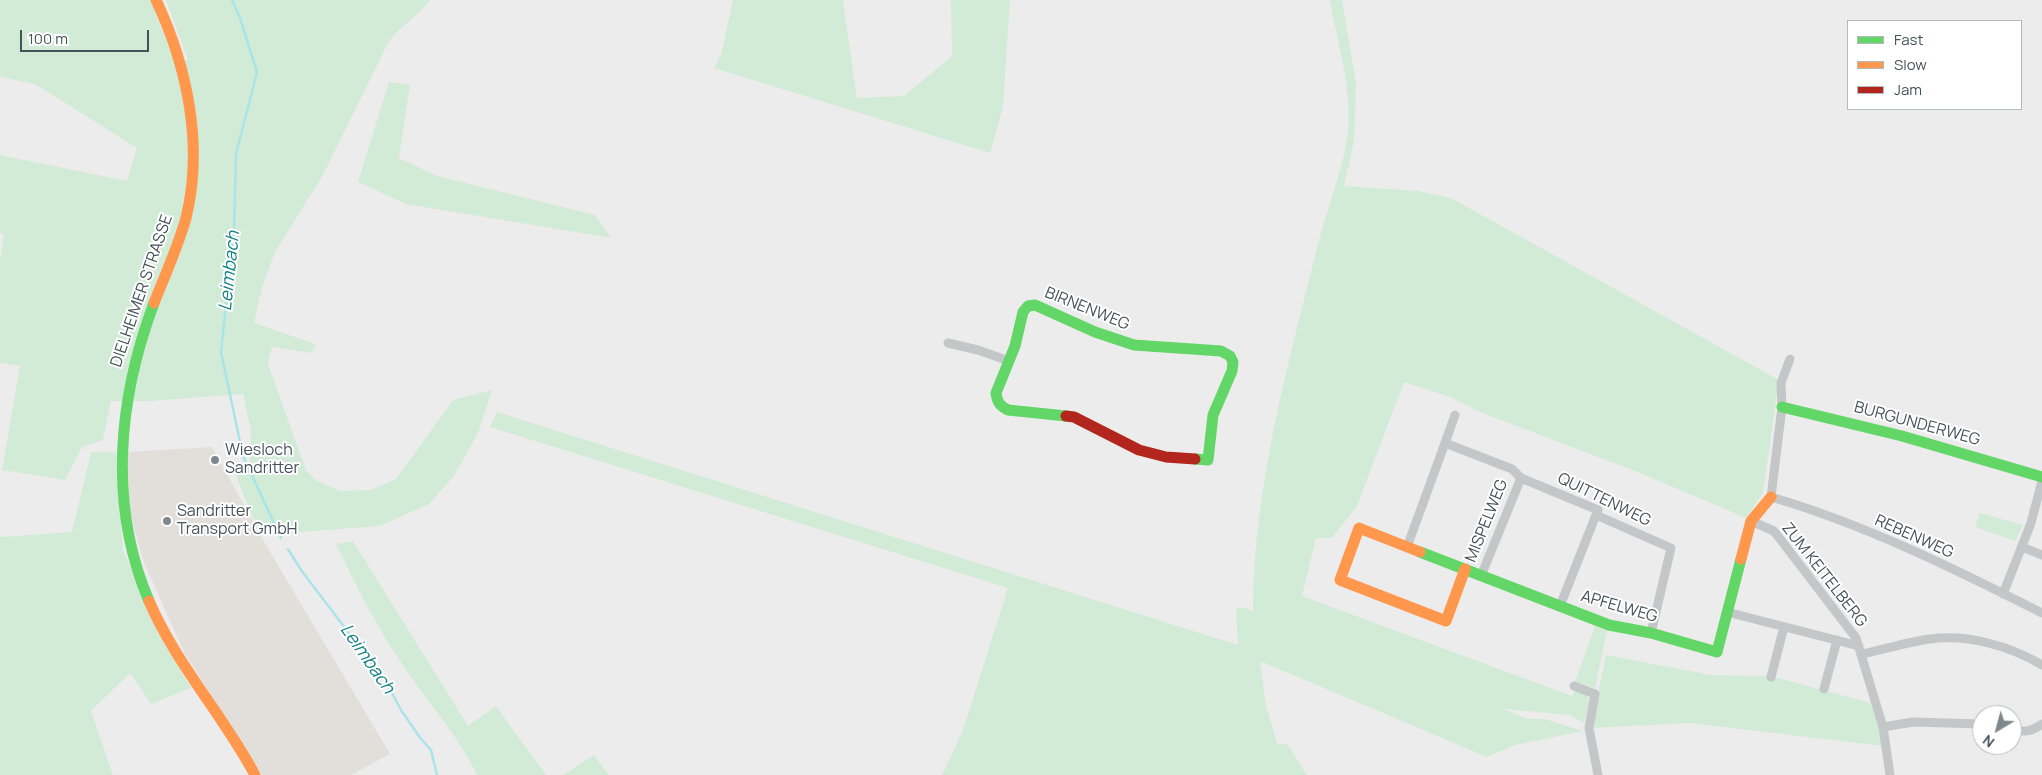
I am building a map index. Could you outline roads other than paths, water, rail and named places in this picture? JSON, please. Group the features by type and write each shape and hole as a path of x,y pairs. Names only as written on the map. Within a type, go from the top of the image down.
{"street":[{"name":"DIELHEIMER STRASSE","path":"156,0 172,33 190,106 193,154 190,202 130,378 122,440 121,470 125,516 130,547 142,587 164,634 255,775"},
{"name":"BIRNENWEG","path":"1035,305 1095,332 1134,345 1221,351 1230,356 1233,362 1232,371 1213,415 1208,460 1166,457 1139,450 1074,417 1008,410 1001,407 997,401 996,393 1009,361 1015,346 1022,312 1028,306 1035,305"},
{"path":"948,343 978,350 1009,361"},
{"path":"1770,497 1782,407 1781,383 1790,359"},
{"name":"BURGUNDERWEG","path":"1782,407 1902,436 2042,477"},
{"path":"1407,547 1455,415"},
{"name":"QUITTENWEG","path":"1445,443 1512,469 1521,478 1598,510 1596,515 1671,548 1651,633"},
{"name":"MISPELWEG","path":"1481,576 1521,478"},
{"path":"2003,594 2032,524 2042,481"},
{"name":"APFELWEG","path":"1465,569 1446,621 1340,580 1359,528 1465,569 1481,576 1609,625 1651,633 1717,652 1751,521 1770,497"},
{"name":"REBENWEG","path":"1770,497 1818,511 2042,613"},
{"path":"1560,606 1596,515"},
{"name":"ZUM KEITELBERG","path":"1751,521 1774,531 1856,638 1882,727 1890,775"},
{"path":"2022,547 2042,556"},
{"path":"1727,612 1837,640 1861,650 1931,639 1958,639 2005,647 2042,665"},
{"path":"1771,677 1784,627"},
{"path":"1824,689 1837,640"},
{"path":"1574,686 1595,694 1589,728 1598,775"},
{"path":"1882,727 1913,722 1972,724"},
{"path":"2022,731 2034,731 2042,724"}],"waterway":[{"name":"Leimbach","path":"232,0 240,18 257,72 236,154 234,230 221,352 243,456 281,538"},
{"name":"Leimbach","path":"288,549 301,570 386,682 401,710 431,750 437,775"}],"place":[{"name":"Wiesloch Sandritter","path":"215,460"},
{"name":"Sandritter Transport GmbH","path":"167,521"}]}
